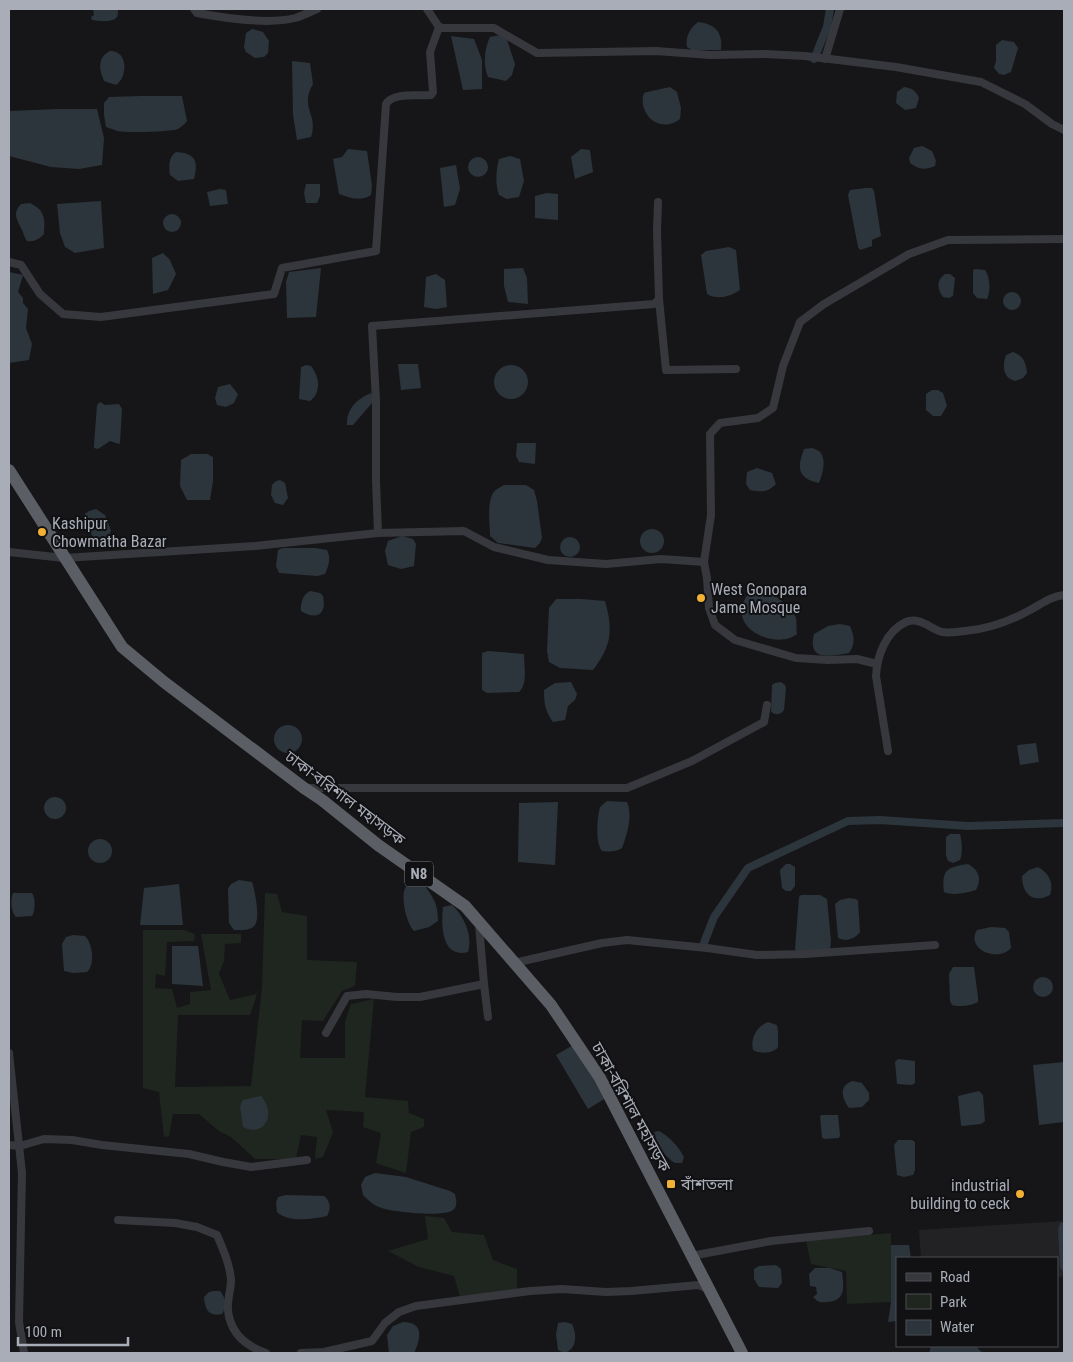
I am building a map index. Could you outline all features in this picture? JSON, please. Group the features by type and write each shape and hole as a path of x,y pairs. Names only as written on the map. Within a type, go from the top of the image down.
{"highway":[{"name":"ঢাকা-বরিশাল মহাসড়ক","path":"9,470 122,647 164,682 322,800 378,845 465,906 552,1005 600,1078 742,1353"}],"street":[{"path":"194,9 197,13 258,21 295,18 317,9"},
{"path":"426,9 439,27 494,28 537,53 656,51 710,54 779,54 896,67 981,82 1025,104 1052,124 1064,130"},
{"path":"825,59 840,9"},
{"path":"9,262 21,266 40,294 63,314 100,317 274,294 282,268 376,251 386,104 388,100 397,96 431,95 433,92 430,52 439,27"},
{"path":"658,202 659,299 666,370 736,369"},
{"path":"877,664 857,659 796,658 734,640 716,625 709,608 704,562 711,515 710,434 720,423 758,418 773,408 783,366 800,322 824,304 909,254 948,240 1064,239"},
{"path":"378,533 376,401 372,326 647,305 654,304 659,299"},
{"path":"9,552 64,558 255,546 378,533 464,531 494,547 548,560 606,564 661,559 704,562"},
{"path":"888,751 876,676 881,651 889,636 910,620 917,621 942,632 963,632 989,628 1029,611 1052,596 1064,594"},
{"path":"304,788 627,788 692,761 764,722 767,705"},
{"path":"477,921 479,923 488,1017"},
{"path":"514,962 602,943 627,940 757,955 805,954 935,945"},
{"path":"326,1033 347,996 366,994 420,997 484,984"},
{"path":"9,1053 22,1173 18,1322 24,1353"},
{"path":"9,1145 20,1146 44,1139 72,1140 189,1154 251,1167 307,1160"},
{"path":"118,1220 175,1223 197,1227 217,1236 231,1278 228,1310 233,1329 236,1335 246,1343 266,1353"},
{"path":"691,1256 771,1241 869,1231"},
{"path":"302,1353 324,1352 372,1341 386,1323 399,1312 416,1306 562,1289 630,1291 698,1285 708,1289"},
{"path":"9,1322 18,1322"}],"shaded area":[{"path":"1064,1221 1064,1276 1058,1277 1058,1257 921,1257 919,1230"}],"green space":[{"path":"265,893 277,894 282,912 307,916 307,960 357,962 355,986 342,991 323,1021 302,1020 300,1058 345,1058 345,1022 351,1004 374,999 365,1097 408,1101 409,1113 424,1119 424,1127 411,1132 406,1173 376,1163 381,1133 363,1127 364,1112 326,1110 333,1132 323,1157 315,1159 317,1137 301,1135 296,1159 255,1159 231,1137 219,1131 199,1114 173,1114 169,1136 164,1137 159,1092 143,1088 143,930 184,930 195,934 194,941 167,942 165,976 156,974 155,988 172,989 177,1008 190,1004 190,992 211,990 201,934 241,934 241,943 225,944 224,961 219,974 230,1000 257,994 250,1015 178,1015 175,1087 251,1086 262,987"},
{"path":"425,1216 444,1218 452,1232 484,1235 493,1260 517,1269 517,1291 460,1297 454,1276 419,1267 388,1251 428,1239"},
{"path":"891,1233 891,1302 847,1304 846,1271 811,1264 806,1241"}],"water":[{"path":"93,9 118,9 118,16 109,21 92,20 91,17 94,15"},
{"path":"698,22 709,25 717,30 721,38 721,50 692,50 687,47 689,33"},
{"path":"252,29 263,32 269,41 268,53 264,57 255,58 246,52 244,47 246,33"},
{"path":"500,35 507,40 515,64 512,75 506,81 488,77 485,67 485,52 490,37"},
{"path":"451,36 474,39 482,60 482,89 463,90"},
{"path":"1002,40 1014,42 1018,48 1011,72 1004,75 999,74 994,68 996,45"},
{"path":"110,51 116,52 123,59 123,76 116,85 104,81 101,72 101,60"},
{"path":"292,61 310,63 313,84 308,99 313,122 311,137 297,140 293,115"},
{"path":"670,87 677,92 681,108 680,119 670,124 658,123 652,120 645,111 643,105 644,93"},
{"path":"904,87 913,90 918,96 916,108 905,110 896,103 897,92"},
{"path":"182,96 187,121 178,129 167,131 122,132 106,127 104,103 109,97"},
{"path":"97,109 104,138 102,165 79,169 51,167 9,156 9,111"},
{"path":"922,146 932,151 936,161 935,166 922,169 910,163 909,158 914,148"},
{"path":"348,149 367,151 372,186 371,195 367,197 355,199 339,194 333,159 342,157"},
{"path":"581,149 590,150 593,172 575,179 571,157"},
{"path":"176,152 188,154 194,159 196,167 194,179 178,181 170,175 170,160"},
{"path":"510,156 520,159 524,181 519,197 507,199 499,195 497,173 499,159"},
{"path":"474,157 482,157 488,163 488,171 482,177 474,177 468,171 468,163"},
{"path":"456,165 460,189 455,205 444,207 440,168"},
{"path":"306,184 320,184 320,196 317,203 306,203 304,193"},
{"path":"872,188 874,191 881,236 872,240 872,246 860,250 848,195 850,190"},
{"path":"220,189 226,190 228,204 210,206 207,192"},
{"path":"547,193 558,194 558,220 535,218 535,196"},
{"path":"101,201 104,248 75,253 65,247 60,233 57,204"},
{"path":"30,203 39,209 43,215 44,234 37,240 27,241 16,214 21,204"},
{"path":"172,214 180,219 181,223 176,231 172,232 164,227 163,223 168,215"},
{"path":"729,247 736,250 740,290 724,297 711,296 707,294 701,255 706,251"},
{"path":"163,253 170,260 176,274 168,290 153,294 152,258"},
{"path":"321,268 316,317 287,318 286,282 289,272"},
{"path":"523,268 527,278 528,304 508,302 504,286 504,269"},
{"path":"973,270 985,270 988,276 989,288 987,299 977,298 973,293"},
{"path":"9,272 23,275 18,292 28,309 26,328 32,344 29,360 9,363"},
{"path":"436,274 445,280 447,307 436,309 424,307 426,277"},
{"path":"945,274 950,274 955,278 953,296 949,298 943,297 939,288 940,279"},
{"path":"1012,292 1018,295 1021,301 1018,307 1012,310 1006,307 1003,301 1006,295"},
{"path":"1013,352 1023,360 1027,373 1023,378 1015,381 1008,377 1004,371 1006,355"},
{"path":"398,364 418,364 421,388 401,390"},
{"path":"511,365 523,370 528,382 523,394 511,399 499,394 494,382 499,370"},
{"path":"311,366 314,370 318,384 318,389 310,401 299,399 301,367"},
{"path":"230,384 238,394 234,403 226,407 217,405 215,398 218,387"},
{"path":"932,390 938,390 943,393 947,406 941,416 933,416 926,410 926,394"},
{"path":"371,393 372,403 353,425 347,425 348,414 353,405"},
{"path":"100,402 105,405 119,404 122,409 120,443 110,441 98,449 94,448 94,445 97,405"},
{"path":"517,443 536,443 535,464 519,462 516,456"},
{"path":"812,448 820,452 823,459 819,483 806,478 800,467 804,449"},
{"path":"191,454 207,454 213,457 213,481 210,500 187,500 180,486 181,460"},
{"path":"757,468 772,473 776,484 764,491 750,490 746,484 747,472"},
{"path":"280,480 285,483 288,498 283,505 275,503 271,495 272,485"},
{"path":"504,485 526,485 534,490 542,538 535,548 498,543 490,536 490,500 494,492"},
{"path":"96,509 105,515 111,531 104,538 94,538 84,524 85,514"},
{"path":"652,529 661,532 664,541 661,550 652,553 643,550 640,541 643,532"},
{"path":"402,536 413,539 416,544 414,566 401,569 388,565 385,551 388,541"},
{"path":"570,537 577,540 580,547 577,554 570,557 563,554 560,547 563,540"},
{"path":"283,548 327,550 329,562 325,574 317,576 279,573 276,566 278,550"},
{"path":"762,589 790,608 796,618 797,634 778,640 758,634 749,628 743,620 742,610 745,599 752,590"},
{"path":"310,591 320,593 323,596 324,607 320,614 312,615 301,611 302,600"},
{"path":"556,599 605,601 610,629 609,637 604,653 593,670 560,668 549,662 547,651 549,608"},
{"path":"840,624 850,626 853,633 854,640 849,653 828,656 817,653 813,643 814,634 828,626"},
{"path":"488,651 524,654 525,680 519,692 487,693 482,690 482,653"},
{"path":"571,682 577,694 575,700 568,706 565,720 553,722 546,707 544,690 555,683"},
{"path":"781,682 786,688 784,710 776,714 771,711 772,685"},
{"path":"288,725 298,729 302,739 298,749 288,753 278,749 274,739 278,729"},
{"path":"1036,743 1039,762 1020,765 1017,746"},
{"path":"55,797 63,800 66,808 63,816 55,819 47,816 44,808 47,800"},
{"path":"607,801 627,802 629,819 622,848 602,851 598,842 597,824 600,807"},
{"path":"558,802 555,865 518,862 519,803"},
{"path":"950,834 960,834 962,844 960,860 953,863 948,861 946,855 946,837"},
{"path":"100,839 109,842 112,851 109,860 100,863 91,860 88,851 91,842"},
{"path":"786,864 795,867 795,886 791,891 786,891 782,888 780,870"},
{"path":"968,864 975,869 978,875 979,882 976,890 955,894 944,892 943,884 947,870 955,866"},
{"path":"1038,867 1048,875 1051,882 1050,895 1044,898 1030,896 1024,888 1022,876 1029,870"},
{"path":"239,880 252,882 256,898 257,918 252,928 234,930 229,923 228,889 231,884"},
{"path":"411,881 422,881 434,900 438,914 438,921 429,927 414,931 405,912 404,901 404,890"},
{"path":"179,884 183,925 140,925 144,888"},
{"path":"13,893 32,893 35,905 32,916 16,917 12,906"},
{"path":"801,895 820,895 827,899 831,941 830,950 797,952 795,949 799,897"},
{"path":"849,898 858,901 860,932 853,938 844,940 838,938 835,904 840,900"},
{"path":"452,905 464,920 469,939 468,952 459,953 452,950 445,939 442,922 443,907"},
{"path":"991,927 1005,928 1009,932 1011,948 999,954 991,954 979,948 975,943 974,937 977,930"},
{"path":"73,935 85,936 90,944 92,960 90,969 87,972 73,973 64,971 62,944 66,937"},
{"path":"172,946 198,946 203,986 172,984"},
{"path":"953,967 974,967 978,1002 965,1006 952,1005 950,1001 949,974"},
{"path":"1043,977 1050,980 1053,987 1050,994 1043,997 1036,994 1033,987 1036,980"},
{"path":"768,1022 777,1025 778,1047 766,1053 753,1050 755,1033"},
{"path":"575,1044 606,1098 588,1109 556,1055"},
{"path":"898,1059 915,1061 915,1083 912,1085 897,1084 895,1062"},
{"path":"1064,1062 1064,1122 1039,1125 1033,1065"},
{"path":"853,1081 862,1083 869,1093 869,1100 862,1107 849,1108 843,1097 843,1089 848,1083"},
{"path":"979,1091 983,1095 985,1121 981,1124 962,1126 958,1096"},
{"path":"261,1096 268,1110 266,1122 263,1127 258,1129 251,1130 243,1127 240,1106 243,1100"},
{"path":"838,1115 839,1138 824,1139 822,1137 820,1116"},
{"path":"659,1131 679,1149 684,1157 682,1163 675,1163 661,1150 654,1132"},
{"path":"898,1140 912,1140 915,1142 915,1170 913,1175 904,1177 897,1175 894,1145"},
{"path":"375,1173 406,1177 450,1191 455,1194 456,1206 450,1212 431,1214 388,1210 379,1207 363,1195 361,1185 365,1177"},
{"path":"286,1195 324,1196 329,1203 328,1214 327,1216 315,1218 288,1218 277,1212 276,1203 278,1197"},
{"path":"1060,1223 1064,1223 1064,1272 1060,1268 1058,1229"},
{"path":"891,1245 909,1245 911,1257 896,1257 896,1321 888,1322 891,1302"},
{"path":"776,1265 781,1269 782,1283 778,1288 759,1287 754,1279 754,1269 759,1266"},
{"path":"815,1268 830,1268 842,1272 843,1288 838,1299 823,1302 813,1297 817,1294 816,1287 810,1286 809,1274"},
{"path":"213,1291 220,1291 224,1297 225,1305 222,1314 210,1313 206,1308 204,1297"},
{"path":"403,1322 415,1325 418,1328 419,1337 414,1353 389,1353 387,1335 393,1326"},
{"path":"558,1323 572,1324 575,1332 575,1341 571,1349 564,1353 558,1350 556,1334"},
{"path":"931,1347 976,1347 983,1353 929,1353"}],"waterway":[{"path":"814,59 827,27 830,9"},
{"path":"704,943 714,917 748,868 848,821 880,820 968,826 1064,823"}],"place":[{"name":"Kashipur Chowmatha Bazar","path":"42,532"},
{"name":"West Gonopara Jame Mosque","path":"701,598"},
{"name":"বাঁশতলা","path":"671,1184"},
{"name":"industrial building to ceck","path":"1020,1194"}]}
